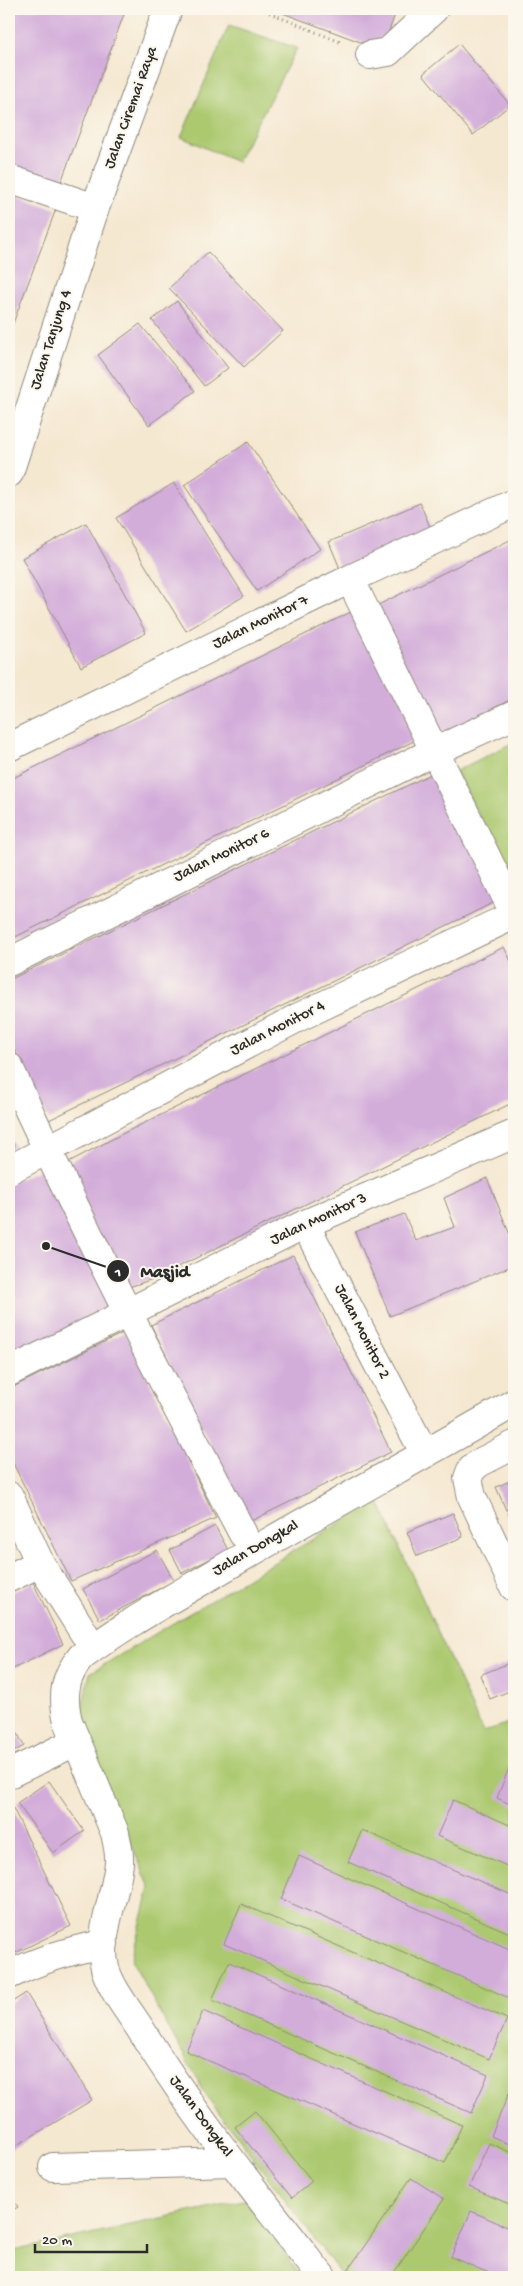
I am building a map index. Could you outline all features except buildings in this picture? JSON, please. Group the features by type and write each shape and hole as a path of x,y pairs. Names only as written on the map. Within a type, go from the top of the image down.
{"street":[{"name":"Jalan Ciremai Raya","path":"95,208 168,9"},
{"path":"370,55 388,52 434,9"},
{"path":"9,178 95,208"},
{"name":"Jalan Tanjung 4","path":"9,473 95,208"},
{"name":"Jalan Monitor 7","path":"9,747 350,579 514,503"},
{"path":"350,579 514,914"},
{"path":"435,751 514,715"},
{"name":"Jalan Monitor 6","path":"9,962 435,751"},
{"name":"Jalan Monitor 4","path":"9,1170 299,1017 514,914"},
{"path":"9,1067 47,1151 127,1313 243,1534"},
{"name":"Jalan Monitor 3","path":"9,1372 305,1224 514,1134"},
{"name":"Jalan Monitor 2","path":"305,1224 417,1439"},
{"name":"Jalan Dongkal","path":"322,2277 232,2162 166,2069 110,1980 105,1968 104,1944 118,1873 118,1850 115,1833 75,1742 64,1705 64,1692 72,1668 81,1657 153,1610 340,1500 420,1458 514,1403"},
{"path":"514,1445 479,1462 471,1470 468,1478 472,1497 514,1587"},
{"path":"9,1496 40,1563 84,1633"},
{"path":"9,1578 40,1563"},
{"path":"9,1774 75,1742"},
{"path":"9,1975 31,1964 78,1948 104,1944"},
{"path":"53,2167 232,2162"}],"path":[{"path":"260,9 370,55"}],"green space":[{"path":"229,25 297,48 237,162 181,137"},
{"path":"514,742 514,884 456,771"},
{"path":"378,1500 483,1732 514,1721 514,2277 343,2277 207,2097 131,1960 150,1888 79,1720 90,1673"},
{"path":"248,2199 301,2277 9,2277 9,2252"}],"place":[{"name":"Masjid","path":"46,1246"}]}
